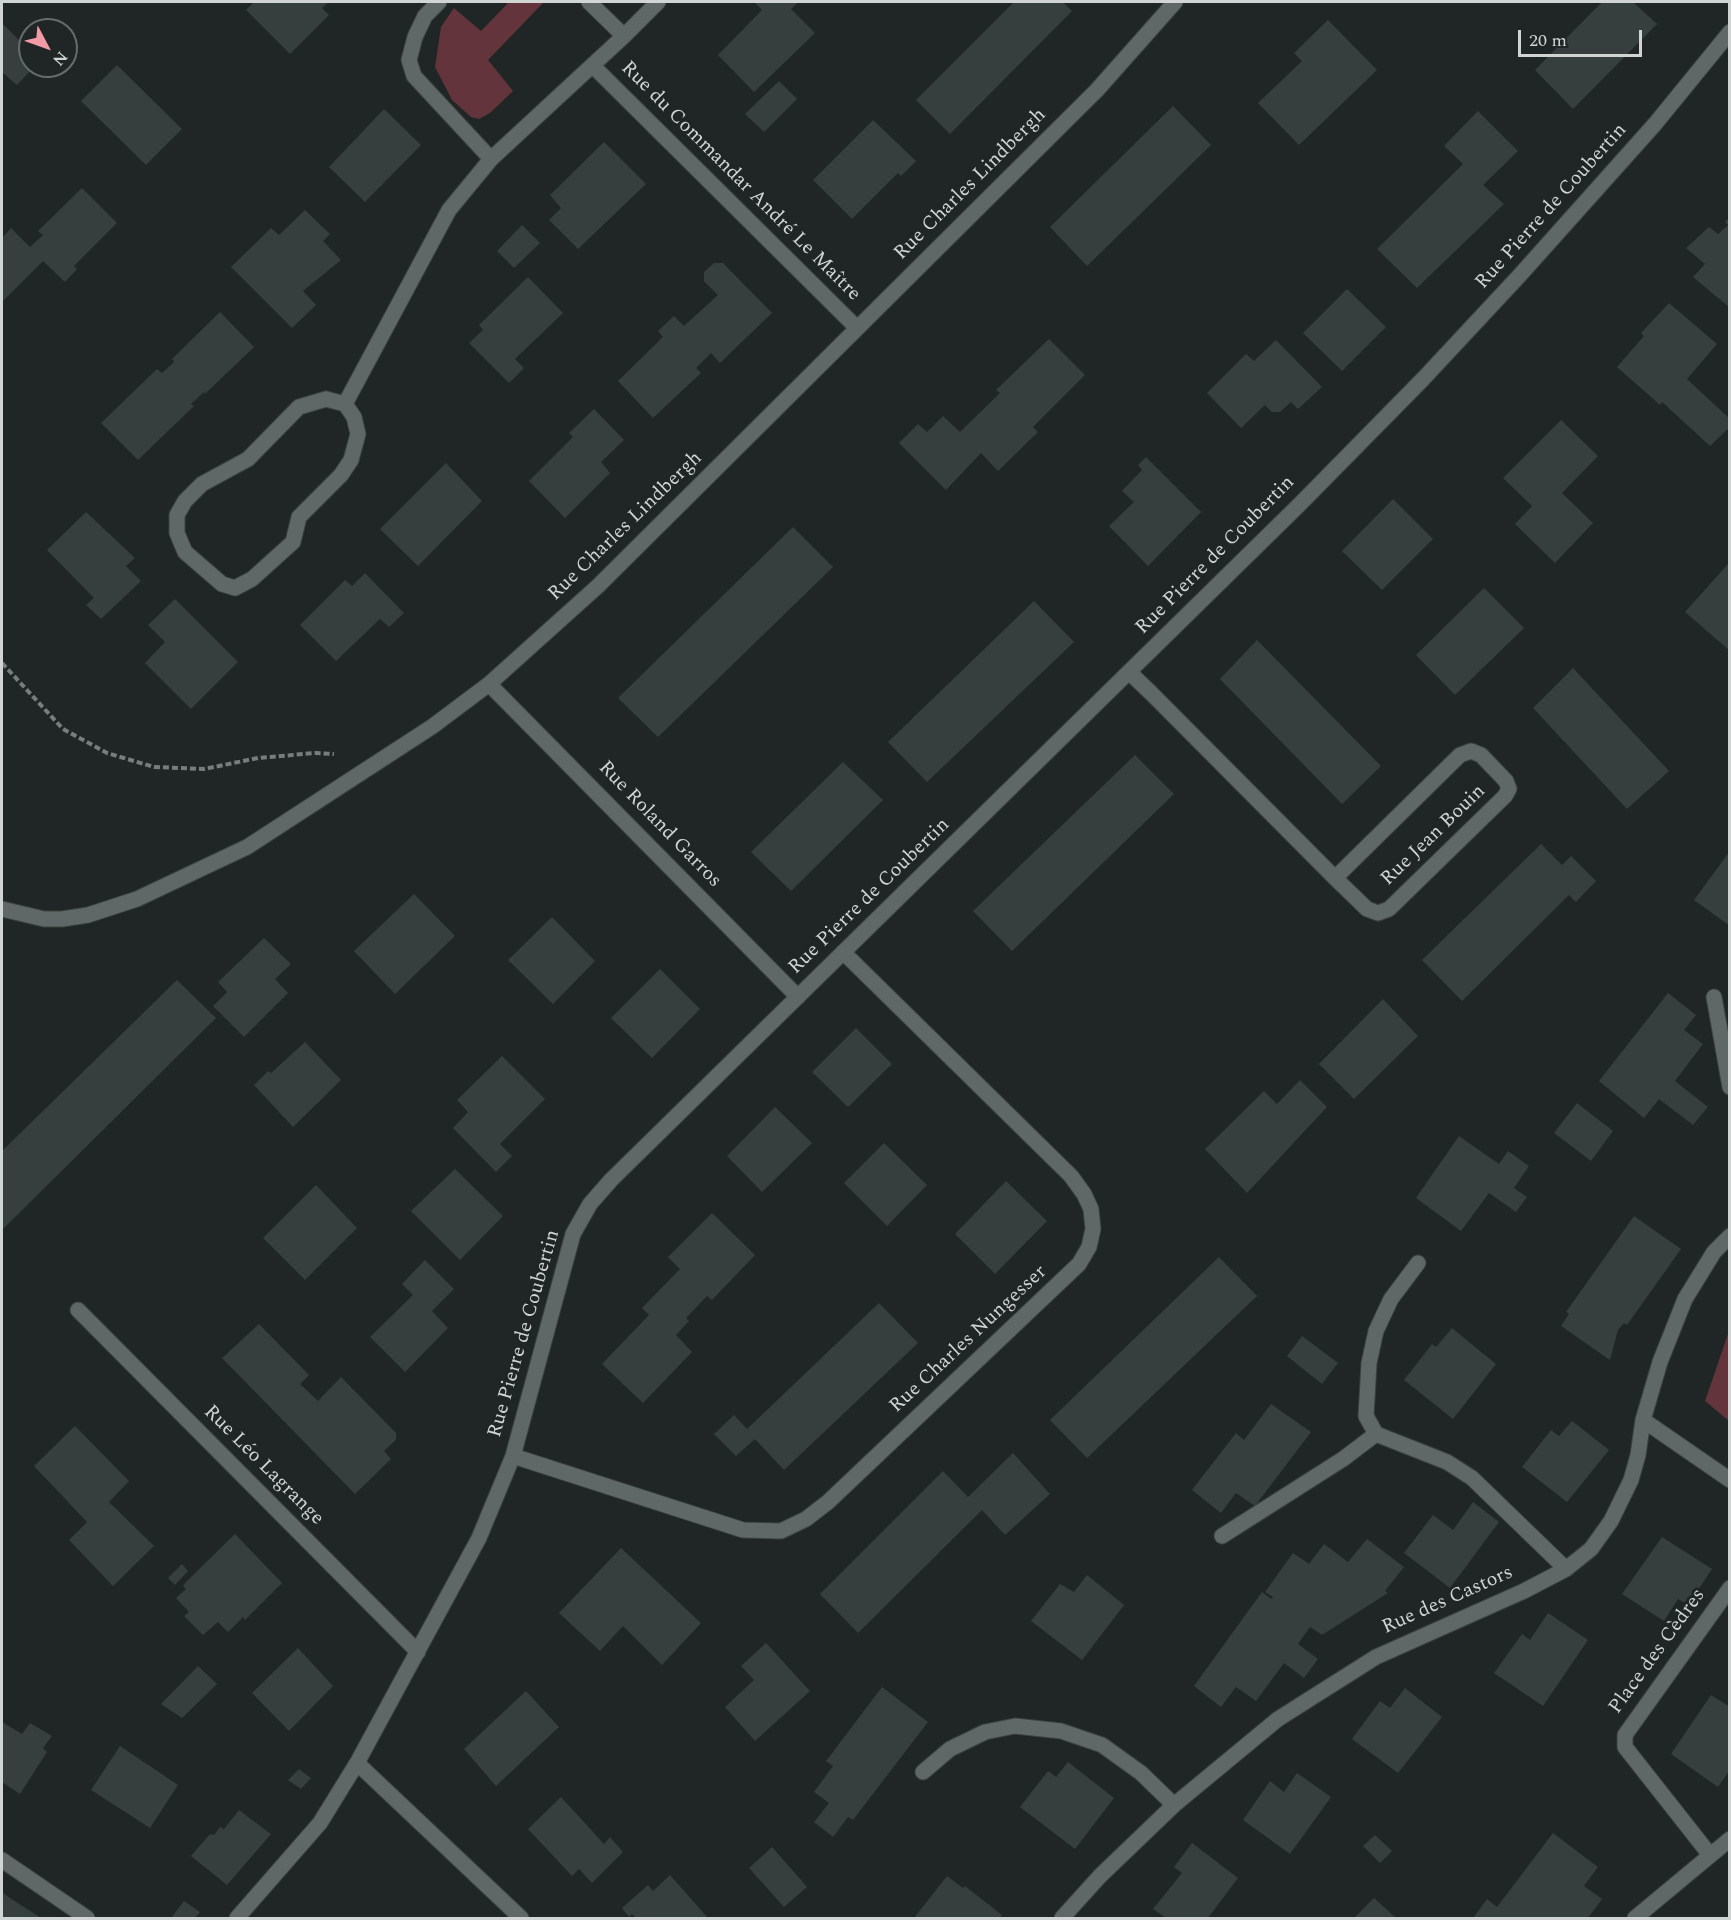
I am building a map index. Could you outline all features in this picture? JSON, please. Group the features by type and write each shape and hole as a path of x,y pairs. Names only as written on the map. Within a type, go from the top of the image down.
{"street":[{"path":"439,2 425,16 415,37 409,60 414,76 491,159"},
{"name":"Rue du Commandar André Le Maître","path":"345,404 449,210 491,159 624,36 589,2"},
{"path":"624,36 658,2"},
{"name":"Rue Charles Lindbergh","path":"2,909 44,919 62,919 88,915 136,899 247,847 362,774 489,684 598,586 1097,90 1175,2"},
{"name":"Rue Pierre de Coubertin","path":"237,1918 320,1823 357,1763 479,1538 513,1456 573,1234 590,1204 627,1164 1300,504 1475,323 1655,124 1730,32"},
{"name":"Rue du Commandar André Le Maître","path":"593,66 857,328"},
{"path":"327,399 345,404 354,417 358,435 351,460 341,475 299,517 293,542 252,579 236,588 222,584 208,574 185,552 177,533 177,515 185,501 202,484 248,459 298,407 327,399"},
{"name":"Rue Jean Bouin","path":"1129,672 1335,878 1367,909 1378,913 1389,909 1505,796 1509,789 1506,781 1481,755 1471,751 1461,755 1335,878"},
{"name":"Rue Roland Garros","path":"489,684 798,997"},
{"name":"Rue Charles Nungesser","path":"513,1456 743,1530 781,1531 806,1519 828,1502 1079,1264 1089,1247 1093,1229 1091,1209 1071,1176 843,952"},
{"path":"1714,997 1730,1087"},
{"name":"Rue des Castors","path":"1062,1918 1100,1876 1174,1805 1270,1726 1328,1685 1376,1657 1524,1591 1566,1569 1591,1549 1611,1521 1631,1480 1638,1455 1643,1420 1660,1362 1685,1299 1714,1252 1730,1236"},
{"path":"1418,1263 1391,1299 1376,1331 1366,1400 1366,1416 1376,1434 1447,1462 1472,1478 1566,1569"},
{"name":"Rue Léo Lagrange","path":"78,1310 418,1652"},
{"path":"1643,1420 1730,1480"},
{"path":"1222,1536 1343,1459 1376,1434"},
{"name":"Place des Cèdres","path":"1710,1856 1625,1747 1625,1735 1730,1588"},
{"path":"923,1772 950,1749 985,1732 1015,1726 1049,1730 1102,1745 1141,1773 1174,1805"},
{"path":"357,1763 521,1918"},
{"path":"1635,1918 1654,1912 1730,1839"},
{"path":"2,1860 87,1918"}],"path":[{"path":"2,663 63,729 107,753 154,767 204,769 258,758 325,753 345,755 362,774"}],"shaded area":[{"path":"509,2 544,2 488,60 513,91 490,113 479,119 471,117 452,100 435,67 441,27 454,8 481,31"},
{"path":"1729,1331 1729,1421 1705,1401"}],"building":[{"path":"254,2 329,2 322,8 329,15 290,54 246,10"},
{"path":"754,2 798,2 791,9 815,33 754,92 718,55 762,10"},
{"path":"1014,2 1063,2 1072,11 950,134 916,100"},
{"path":"1602,2 1633,2 1657,24 1573,109 1535,70"},
{"path":"1328,20 1377,70 1299,145 1258,103 1302,61 1294,53"},
{"path":"2,23 18,39 18,78 24,78 17,85 3,73 2,75"},
{"path":"117,65 182,129 146,165 81,101"},
{"path":"779,81 797,99 764,132 745,114"},
{"path":"1173,106 1211,145 1087,266 1050,227"},
{"path":"384,109 421,145 365,202 329,167"},
{"path":"1478,111 1518,151 1483,185 1504,204 1417,288 1377,249 1463,164 1444,146"},
{"path":"873,120 916,161 901,176 898,173 852,219 813,180"},
{"path":"604,142 646,184 578,249 549,220 561,208 550,195"},
{"path":"82,188 117,223 74,266 77,269 65,282 43,261 2,302 2,238 11,228 30,247 43,235 38,231"},
{"path":"305,210 330,234 323,241 341,260 303,291 316,305 292,328 231,267 271,228 279,235"},
{"path":"1730,217 1730,308 1693,277 1705,264 1686,248 1709,227 1718,234 1728,225 1725,222"},
{"path":"522,225 540,243 514,268 497,251"},
{"path":"714,263 723,263 772,313 720,363 711,353 696,368 701,373 653,418 618,381 663,337 658,331 674,316 684,326 718,295 704,281 704,272"},
{"path":"528,277 563,313 515,359 524,368 509,383 469,343 483,330 479,325"},
{"path":"1347,289 1386,327 1342,371 1303,333"},
{"path":"1669,303 1717,344 1687,379 1730,419 1730,427 1710,446 1662,402 1660,405 1617,367 1644,336 1641,333"},
{"path":"220,312 254,347 205,394 204,392 191,404 194,406 138,460 101,423 157,369 162,373 174,362 172,359"},
{"path":"1049,339 1085,375 1033,427 1038,432 998,471 981,453 946,490 899,443 918,424 927,432 943,416 960,432 1000,393 996,390"},
{"path":"1276,340 1322,387 1298,409 1291,402 1280,412 1272,412 1265,405 1241,428 1207,393 1246,354 1254,361"},
{"path":"594,409 624,440 601,462 610,473 565,518 529,481 573,437 569,433"},
{"path":"1561,420 1598,456 1562,493 1593,523 1555,563 1515,524 1532,506 1503,478"},
{"path":"1146,457 1201,512 1148,566 1109,526 1134,502 1122,491 1142,470 1138,465"},
{"path":"446,463 482,501 418,566 380,529"},
{"path":"1393,499 1433,539 1382,590 1342,551"},
{"path":"86,512 135,558 126,566 141,581 101,619 86,605 94,598 47,550"},
{"path":"793,527 833,567 658,737 618,698"},
{"path":"1728,564 1730,565 1730,651 1685,612"},
{"path":"365,573 404,613 389,627 380,619 336,661 300,625 345,580 352,586"},
{"path":"1484,588 1524,628 1455,695 1416,655"},
{"path":"175,599 238,662 191,709 145,663 165,642 148,625"},
{"path":"1034,601 1074,642 927,782 888,742"},
{"path":"1257,640 1381,766 1342,804 1220,679"},
{"path":"1573,668 1669,771 1627,809 1533,708"},
{"path":"1135,755 1174,794 1012,951 973,911"},
{"path":"843,762 883,800 791,891 751,852"},
{"path":"1541,844 1562,865 1571,856 1596,881 1576,902 1569,895 1462,1001 1422,960"},
{"path":"1730,851 1730,926 1694,900"},
{"path":"414,894 455,936 395,994 354,951"},
{"path":"552,917 595,961 553,1004 508,960"},
{"path":"264,938 291,964 275,979 288,993 244,1037 213,1006 227,992 218,982"},
{"path":"660,969 700,1009 652,1058 611,1018"},
{"path":"177,980 216,1018 2,1230 2,1151"},
{"path":"1668,993 1696,1015 1684,1030 1703,1044 1675,1081 1708,1107 1693,1125 1659,1099 1644,1118 1599,1081"},
{"path":"1383,999 1418,1036 1354,1099 1319,1064"},
{"path":"856,1028 892,1064 848,1107 812,1072"},
{"path":"305,1042 341,1080 293,1127 254,1085"},
{"path":"502,1056 545,1099 500,1144 512,1156 496,1172 453,1128 468,1112 457,1100"},
{"path":"1300,1080 1327,1107 1247,1193 1205,1149 1264,1091 1277,1104"},
{"path":"1577,1103 1613,1131 1591,1161 1554,1133"},
{"path":"775,1107 812,1143 762,1192 727,1156"},
{"path":"1459,1136 1499,1164 1508,1151 1529,1166 1514,1188 1527,1197 1516,1212 1489,1193 1461,1231 1416,1198"},
{"path":"884,1143 927,1185 887,1226 844,1183"},
{"path":"455,1169 503,1216 460,1260 411,1211"},
{"path":"1006,1181 1047,1221 995,1274 955,1234"},
{"path":"316,1185 357,1228 305,1280 263,1238"},
{"path":"712,1213 755,1255 712,1300 707,1296 686,1318 689,1321 676,1335 692,1352 643,1403 602,1364 649,1315 642,1308 680,1269 668,1257"},
{"path":"1634,1216 1681,1249 1627,1325 1624,1323 1618,1330 1610,1360 1561,1326 1569,1314 1566,1312"},
{"path":"1219,1257 1257,1296 1087,1458 1050,1420"},
{"path":"425,1260 454,1289 432,1311 448,1328 405,1372 370,1337 413,1295 402,1284"},
{"path":"879,1303 918,1343 784,1470 755,1439 736,1456 714,1434 734,1415 747,1429"},
{"path":"259,1324 309,1375 300,1384 318,1401 341,1377 396,1433 396,1440 384,1451 391,1459 355,1494 222,1358"},
{"path":"1452,1328 1496,1364 1453,1419 1404,1380 1432,1344 1436,1347"},
{"path":"1302,1336 1338,1363 1322,1384 1287,1356"},
{"path":"1271,1404 1311,1432 1255,1506 1236,1493 1221,1513 1192,1490 1236,1433 1244,1440"},
{"path":"1572,1421 1609,1450 1567,1502 1522,1467 1551,1430 1559,1436"},
{"path":"75,1426 129,1481 109,1502 154,1546 113,1586 69,1540 87,1522 34,1466"},
{"path":"1013,1453 1050,1494 1005,1535 982,1510 858,1633 820,1594 943,1471 968,1497"},
{"path":"1473,1502 1499,1522 1450,1588 1404,1553 1433,1515 1453,1530"},
{"path":"235,1534 282,1583 245,1620 243,1617 228,1632 218,1622 203,1635 184,1616 189,1612 176,1598 186,1589 183,1586 186,1582"},
{"path":"1662,1537 1712,1569 1688,1605 1678,1599 1664,1621 1622,1594"},
{"path":"1367,1539 1404,1567 1385,1591 1388,1593 1322,1635 1310,1627 1298,1644 1318,1659 1304,1678 1284,1663 1256,1701 1236,1687 1221,1707 1194,1686 1262,1592 1271,1599 1273,1597 1265,1592 1293,1553 1309,1564 1324,1544 1348,1562"},
{"path":"621,1548 701,1623 662,1665 623,1626 600,1651 559,1613"},
{"path":"182,1564 188,1571 175,1585 168,1578"},
{"path":"1087,1575 1124,1605 1082,1660 1031,1621 1060,1584 1074,1592"},
{"path":"1548,1613 1588,1640 1543,1706 1494,1673 1522,1634 1530,1640"},
{"path":"766,1643 810,1691 755,1741 725,1707 754,1680 741,1666"},
{"path":"298,1648 333,1686 289,1731 252,1693"},
{"path":"198,1666 217,1684 182,1718 161,1704"},
{"path":"882,1687 928,1722 853,1820 848,1817 833,1837 814,1822 829,1803 814,1792 833,1766 826,1761"},
{"path":"1405,1688 1442,1717 1398,1773 1352,1739 1380,1701 1390,1708"},
{"path":"526,1691 559,1727 496,1786 464,1749"},
{"path":"1711,1695 1730,1707 1730,1770 1718,1787 1671,1754"},
{"path":"2,1722 22,1734 30,1723 52,1736 43,1748 47,1752 20,1794 2,1782"},
{"path":"120,1746 178,1785 150,1828 91,1790"},
{"path":"1068,1762 1114,1798 1075,1849 1020,1807 1048,1771 1056,1777"},
{"path":"299,1769 311,1778 301,1789 288,1780"},
{"path":"1297,1773 1331,1797 1290,1854 1243,1820 1270,1781 1284,1792"},
{"path":"561,1797 604,1844 610,1837 623,1852 592,1883 579,1869 572,1876 528,1829"},
{"path":"239,1810 271,1834 227,1885 191,1856 210,1834 214,1835 220,1827 224,1829"},
{"path":"1553,1833 1598,1867 1584,1886 1602,1899 1588,1918 1473,1918 1487,1899 1497,1907"},
{"path":"1375,1835 1392,1851 1380,1863 1363,1846"},
{"path":"1192,1843 1238,1878 1208,1918 1166,1918 1153,1909 1182,1873 1174,1867"},
{"path":"772,1847 807,1887 784,1907 749,1868"},
{"path":"670,1875 708,1918 636,1918 632,1914 629,1917 622,1908 648,1885 653,1891"},
{"path":"947,1876 963,1888 965,1886 1002,1915 999,1918 914,1918"},
{"path":"2,1892 10,1898 41,1918 2,1918"},
{"path":"1374,1898 1396,1918 1354,1918"},
{"path":"184,1901 200,1912 195,1918 171,1918"}]}
